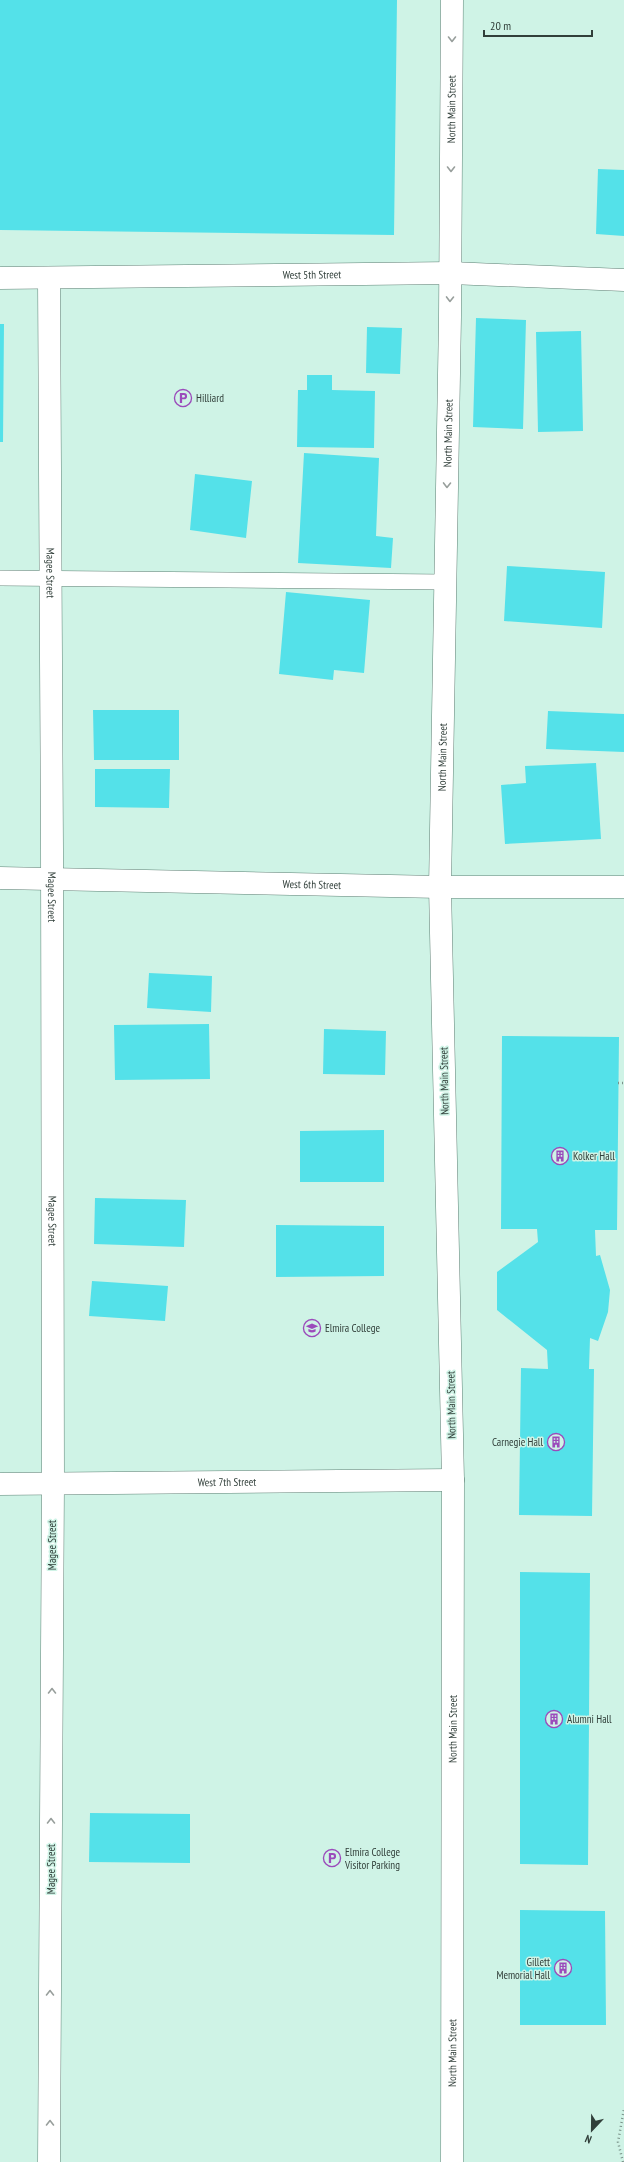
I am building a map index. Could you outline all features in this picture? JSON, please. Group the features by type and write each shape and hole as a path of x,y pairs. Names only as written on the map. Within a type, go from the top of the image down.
{"street":[{"name":"North Main Street","path":"452,0 451,273 440,888 453,1480 452,2162"},
{"name":"West 5th Street","path":"0,278 49,279 451,273 624,280"},
{"name":"Magee Street","path":"49,279 53,1483 49,2162"},
{"name":"West 6th Street","path":"0,878 440,888 624,887"},
{"name":"West 7th Street","path":"0,1484 453,1480"}],"lane":[{"path":"0,578 445,582"}],"path":[{"path":"618,1083 624,1083"},
{"path":"623,2162 618,2142 624,2109"}],"building":[{"path":"0,0 397,0 394,235 0,230"},
{"path":"598,169 624,170 624,236 596,234"},
{"path":"476,318 526,320 523,429 473,427"},
{"path":"0,324 4,324 3,442 0,442"},
{"path":"367,327 402,328 400,374 366,373"},
{"path":"581,331 583,431 538,432 536,332"},
{"path":"307,375 332,375 332,390 375,391 374,448 297,447 298,390 307,390"},
{"path":"304,453 379,458 376,536 393,538 391,568 298,563"},
{"path":"195,474 252,481 246,538 190,530"},
{"path":"507,566 605,572 602,628 504,621"},
{"path":"286,592 370,600 364,673 334,670 333,680 279,674"},
{"path":"93,710 179,710 179,760 94,760"},
{"path":"548,711 624,714 624,752 546,749"},
{"path":"596,763 601,839 505,844 501,785 526,783 525,766"},
{"path":"95,769 170,769 169,808 95,807"},
{"path":"149,973 212,976 211,1012 147,1008"},
{"path":"209,1024 210,1079 115,1080 114,1025"},
{"path":"324,1029 386,1031 385,1075 323,1074"},
{"path":"502,1036 619,1037 617,1230 595,1230 596,1256 600,1255 610,1290 608,1312 598,1341 590,1338 589,1369 594,1369 592,1516 519,1515 521,1368 548,1369 547,1350 497,1310 497,1272 538,1242 537,1229 501,1229"},
{"path":"384,1130 384,1182 300,1182 300,1131"},
{"path":"95,1198 186,1200 184,1247 94,1244"},
{"path":"276,1225 384,1226 384,1276 276,1277"},
{"path":"92,1281 168,1286 165,1321 89,1316"},
{"name":"Alumni Hall","path":"520,1572 590,1573 588,1865 520,1864"},
{"path":"90,1813 190,1814 190,1863 89,1862"},
{"name":"Gillett Memorial Hall","path":"520,1910 605,1911 606,2025 520,2025"}],"place":[{"name":"Hilliard","path":"183,398"},
{"name":"Kolker Hall","path":"560,1156"},
{"name":"Elmira College","path":"312,1328"},
{"name":"Carnegie Hall","path":"556,1442"},
{"name":"Alumni Hall","path":"554,1719"},
{"name":"Elmira College Visitor Parking","path":"332,1858"},
{"name":"Gillett Memorial Hall","path":"563,1968"}]}
